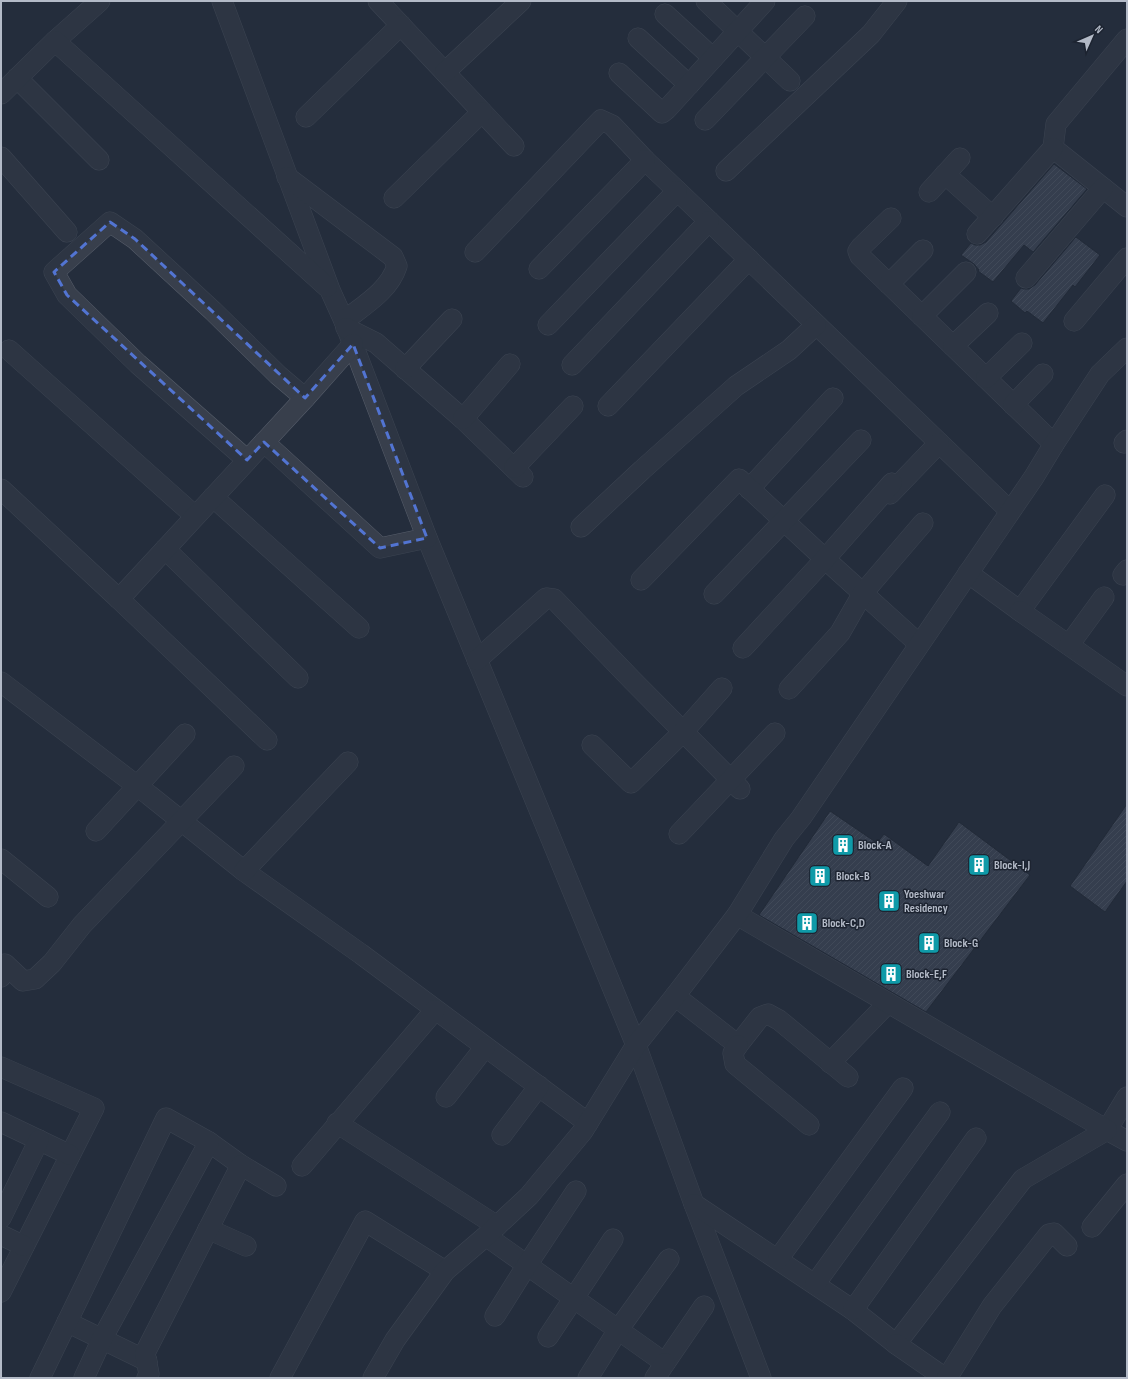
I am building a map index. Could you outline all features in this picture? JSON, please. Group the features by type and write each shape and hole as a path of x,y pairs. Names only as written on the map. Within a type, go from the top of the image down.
{"street":[{"path":"1,94 55,41 100,1"},
{"path":"222,1 330,290 348,331 427,538 636,1045 756,1375"},
{"path":"378,1 514,146"},
{"path":"445,72 521,1"},
{"path":"706,1 790,81"},
{"path":"726,171 871,34 898,1"},
{"path":"619,73 662,113 738,31 762,2"},
{"path":"665,14 713,58"},
{"path":"705,120 805,16"},
{"path":"306,117 401,25"},
{"path":"638,38 689,85"},
{"path":"977,234 1053,148 1056,124 1127,39"},
{"path":"55,41 330,290"},
{"path":"17,78 99,160"},
{"path":"394,198 482,112"},
{"path":"475,252 602,120 612,125 645,160 1010,511"},
{"path":"1053,148 1127,207"},
{"path":"1,157 67,232"},
{"path":"929,192 960,158"},
{"path":"539,268 645,160"},
{"path":"945,174 993,216"},
{"path":"119,599 305,398 348,331 394,276 397,266 393,257 288,177"},
{"path":"1026,278 1103,188"},
{"path":"548,325 677,191"},
{"path":"891,218 861,247 858,252 860,256 1054,444"},
{"path":"572,365 709,221"},
{"path":"247,460 138,364 67,296 54,272 110,222 136,239 213,311 278,375 305,398"},
{"path":"889,284 923,250"},
{"path":"1074,321 1127,258"},
{"path":"608,406 749,259"},
{"path":"922,316 966,272"},
{"path":"953,346 988,313"},
{"path":"405,369 452,319"},
{"path":"581,527 736,386 789,350 816,325"},
{"path":"348,331 376,343 463,419 519,473 573,406"},
{"path":"986,378 1022,343"},
{"path":"373,1378 395,1340 445,1271 492,1231 529,1196 583,1131 636,1045 737,915 784,839 801,818 1034,477 1100,374 1127,348"},
{"path":"8,350 195,516"},
{"path":"463,419 510,364"},
{"path":"1013,405 1043,374"},
{"path":"749,489 833,398"},
{"path":"714,594 861,440"},
{"path":"264,442 380,548 427,538"},
{"path":"743,648 891,488 939,442"},
{"path":"641,580 739,479 919,644"},
{"path":"1,489 267,740"},
{"path":"1020,611 1104,495"},
{"path":"214,496 359,628"},
{"path":"789,689 840,633 863,593 923,523"},
{"path":"165,549 298,678"},
{"path":"968,573 1127,686"},
{"path":"1069,645 1104,596"},
{"path":"477,660 546,598 554,599 683,732 736,784"},
{"path":"1,682 244,871 361,954 588,1123"},
{"path":"592,745 631,782 683,732 722,688"},
{"path":"679,834 736,784 776,733"},
{"path":"96,831 185,734"},
{"path":"244,871 348,762"},
{"path":"2,968 23,981 35,979 52,963 82,925 234,766"},
{"path":"1,859 48,897"},
{"path":"737,915 1127,1141"},
{"path":"675,996 738,1045"},
{"path":"830,1063 888,1003"},
{"path":"302,1166 337,1123 435,1010"},
{"path":"809,1125 735,1064 733,1053 760,1017 768,1014 779,1020 848,1077"},
{"path":"446,1097 485,1047"},
{"path":"1,1067 94,1108 1,1292"},
{"path":"502,1135 539,1086"},
{"path":"778,1259 903,1088"},
{"path":"896,1344 1024,1179 1107,1130 1127,1097"},
{"path":"815,1284 940,1112"},
{"path":"40,1378 166,1118 209,1142 241,1165 276,1186"},
{"path":"1,1122 70,1155"},
{"path":"337,1123 492,1231 527,1264 618,1330 660,1370 704,1306"},
{"path":"853,1310 976,1138"},
{"path":"1,1218 39,1140"},
{"path":"84,1378 102,1339 209,1142"},
{"path":"147,1369 145,1352 241,1165"},
{"path":"1092,1227 1127,1184"},
{"path":"495,1316 527,1264 576,1191"},
{"path":"694,1204 853,1310 896,1344 946,1378 992,1306 1049,1234 1054,1233 1067,1246"},
{"path":"280,1378 365,1221 445,1271"},
{"path":"208,1229 246,1246"},
{"path":"1,1235 24,1246"},
{"path":"548,1337 613,1238"},
{"path":"588,1378 618,1330 669,1259"},
{"path":"68,1322 102,1339 147,1369"}],"highlighted area":[{"path":"110,222 135,239 305,398 353,344 427,538 380,548 264,442 247,460 67,295 54,272"}],"building":[{"path":"1054,164 1087,189 1033,252 1024,245 993,282 978,271 979,270 974,264 961,255 971,243 980,245 986,242"},
{"path":"1076,237 1100,255 1075,287 1073,285 1043,323 1027,311 1025,313 1011,301 1021,288 1029,289 1035,285"},
{"path":"1127,804 1127,881 1105,912 1070,886"},
{"name":"Yoeshwar Residency","path":"830,811 877,843 884,834 928,866 959,822 1030,875 926,1012 759,915"}],"place":[{"name":"Block-A","path":"843,845"},
{"name":"Block-I,J","path":"979,865"},
{"name":"Block-B","path":"820,876"},
{"name":"Yoeshwar Residency","path":"889,901"},
{"name":"Block-C,D","path":"807,923"},
{"name":"Block-G","path":"929,943"},
{"name":"Block-E,F","path":"891,974"}]}
